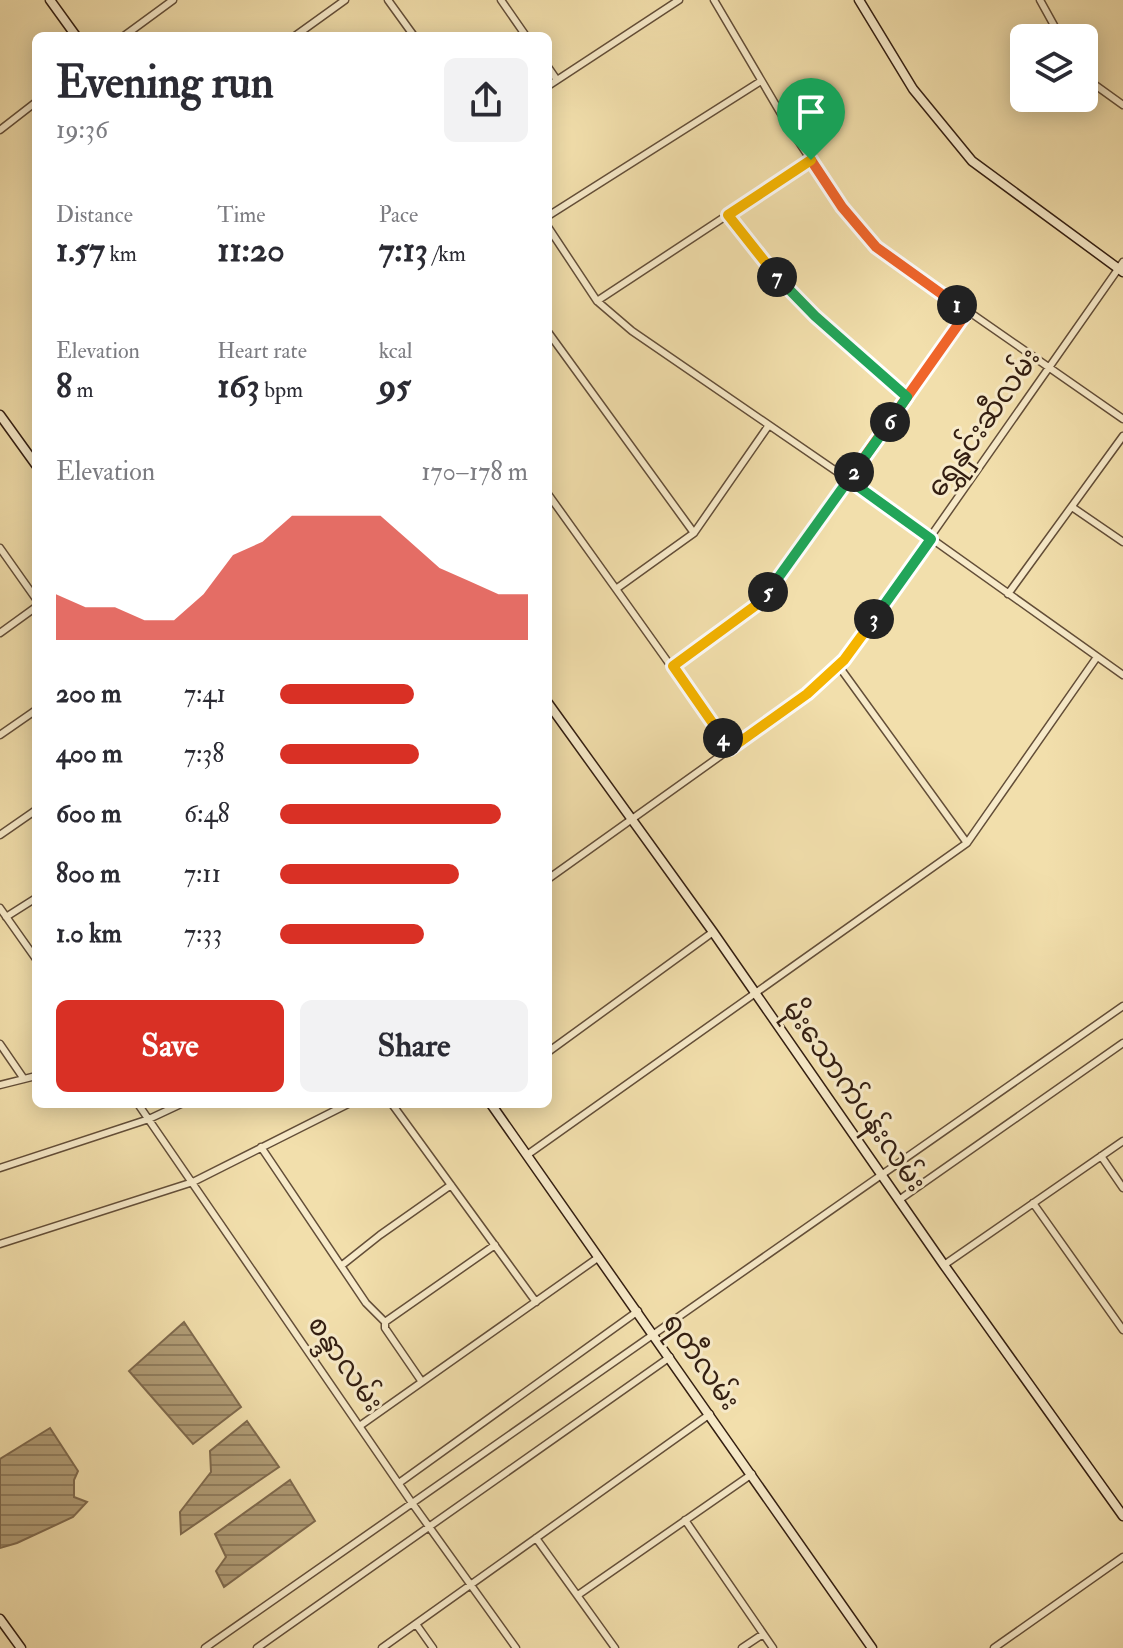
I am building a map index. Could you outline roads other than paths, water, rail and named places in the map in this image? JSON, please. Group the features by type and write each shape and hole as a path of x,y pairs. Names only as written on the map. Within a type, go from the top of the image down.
{"street":[{"path":"50,0 73,32"},
{"path":"129,32 173,0"},
{"path":"301,32 345,0"},
{"path":"388,0 411,32"},
{"path":"552,83 679,0"},
{"path":"714,0 811,160 842,207 876,247 1123,419"},
{"path":"859,0 913,89 972,161 1121,268"},
{"path":"1040,0 1053,24"},
{"path":"504,1 523,32"},
{"path":"552,73 557,80"},
{"path":"552,213 761,81"},
{"path":"1098,87 1123,105"},
{"path":"0,130 32,105"},
{"path":"597,301 811,160"},
{"path":"728,215 787,290 907,397"},
{"path":"552,233 597,301 632,331 849,480 1123,675"},
{"name":"ရွှေနှင်းဆီလမ်း","path":"552,876 807,694 838,665 931,539 1049,366 1121,268"},
{"path":"673,666 759,603 967,312"},
{"path":"552,338 694,533"},
{"path":"0,415 32,459"},
{"path":"616,589 694,533 769,425"},
{"path":"1008,594 1123,436"},
{"path":"552,500 730,749"},
{"path":"1072,507 1123,542"},
{"path":"0,548 32,593"},
{"path":"0,633 32,610"},
{"path":"527,1155 967,843 1097,657"},
{"path":"838,665 967,843"},
{"name":"မိုးသောက်ပန်းလမ်း","path":"552,709 713,932 1123,1516"},
{"path":"0,735 32,713"},
{"path":"0,835 32,813"},
{"path":"6,917 32,901"},
{"path":"0,908 32,953"},
{"path":"552,1049 713,932"},
{"path":"205,1648 1123,1006"},
{"path":"899,1200 1123,1043"},
{"path":"0,1044 24,1079"},
{"path":"0,1085 32,1077"},
{"name":"စန္ဒာလမ်း","path":"141,1108 412,1503 516,1648"},
{"path":"0,1168 149,1119 172,1108"},
{"path":"0,1244 193,1182 340,1108"},
{"path":"395,1108 536,1302"},
{"name":"ရတီလမ်း","path":"494,1108 871,1648"},
{"path":"944,1265 1123,1141"},
{"path":"261,1147 366,1303 385,1322 385,1328 422,1382"},
{"path":"1101,1156 1123,1188"},
{"path":"341,1266 451,1185"},
{"path":"1033,1203 1123,1330"},
{"path":"385,1322 495,1245"},
{"path":"361,1425 599,1257"},
{"path":"399,1483 638,1311"},
{"path":"257,1648 670,1357"},
{"path":"382,1648 710,1414"},
{"path":"578,1595 752,1474"},
{"path":"685,1520 773,1648"},
{"path":"536,1538 615,1648"},
{"path":"994,1648 1123,1557"},
{"path":"0,1619 21,1648"},
{"path":"416,1624 433,1648"},
{"path":"742,1648 763,1634"}]}
